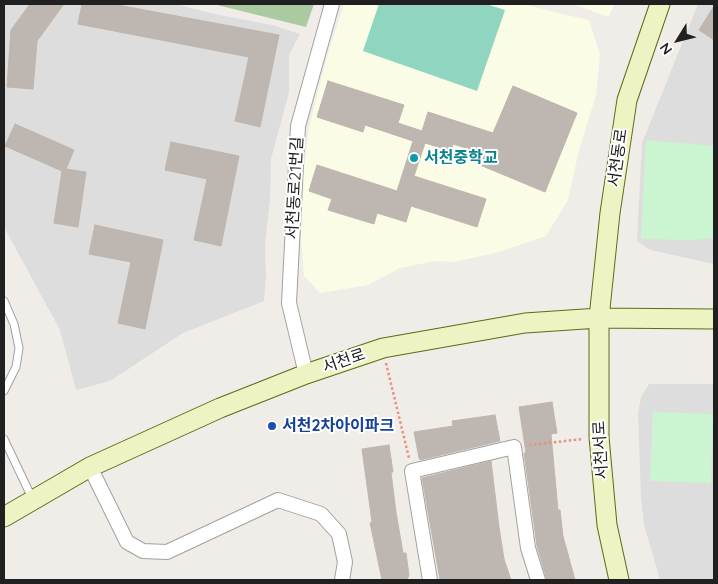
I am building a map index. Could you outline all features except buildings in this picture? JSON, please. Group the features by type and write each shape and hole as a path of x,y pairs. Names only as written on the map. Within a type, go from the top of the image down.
{"street":[{"name":"서천동로21번길","path":"306,374 289,303 298,126 332,4"},
{"name":"서천동로","path":"599,318 610,213 626,100 660,4"},
{"name":"서천로","path":"6,516 90,467 220,408 306,374 383,348 525,323 599,318 714,319"},
{"name":"서천서로","path":"599,318 599,437 607,525 619,580"},
{"path":"430,580 412,471 514,447 528,548 538,580"},
{"path":"90,467 127,542 143,551 167,552 278,500 321,514 339,534 345,562 342,580"}],"lane":[{"path":"4,301 14,324 19,348 16,367 4,391"},
{"path":"4,439 33,500"}],"path":[{"path":"383,348 412,471"},
{"path":"514,447 599,437"}],"shaded area":[{"path":"4,4 176,4 214,14 272,25 300,34 289,55 289,92 271,159 270,200 265,244 266,278 264,301 183,333 110,381 76,390 60,330 4,227"},
{"path":"344,4 525,4 589,20 600,54 596,95 579,150 568,200 546,236 499,252 454,262 435,261 400,268 368,285 320,293 304,276 301,238 303,176 309,127 328,53"},
{"path":"573,4 615,4 608,17"},
{"path":"698,4 714,4 714,264 650,250 637,241 642,143"},
{"path":"649,384 714,384 714,580 660,580 644,525 641,498 638,413 641,397"}],"green space":[{"path":"213,4 314,4 306,27"},
{"path":"379,4 486,4 505,10 477,91 363,51"},
{"path":"646,140 714,146 714,238 691,240 641,239"},
{"path":"653,412 713,414 711,483 650,481"}],"place":[{"name":"서천중학교","path":"414,158"},
{"name":"서천2차아이파크","path":"272,426"}]}
